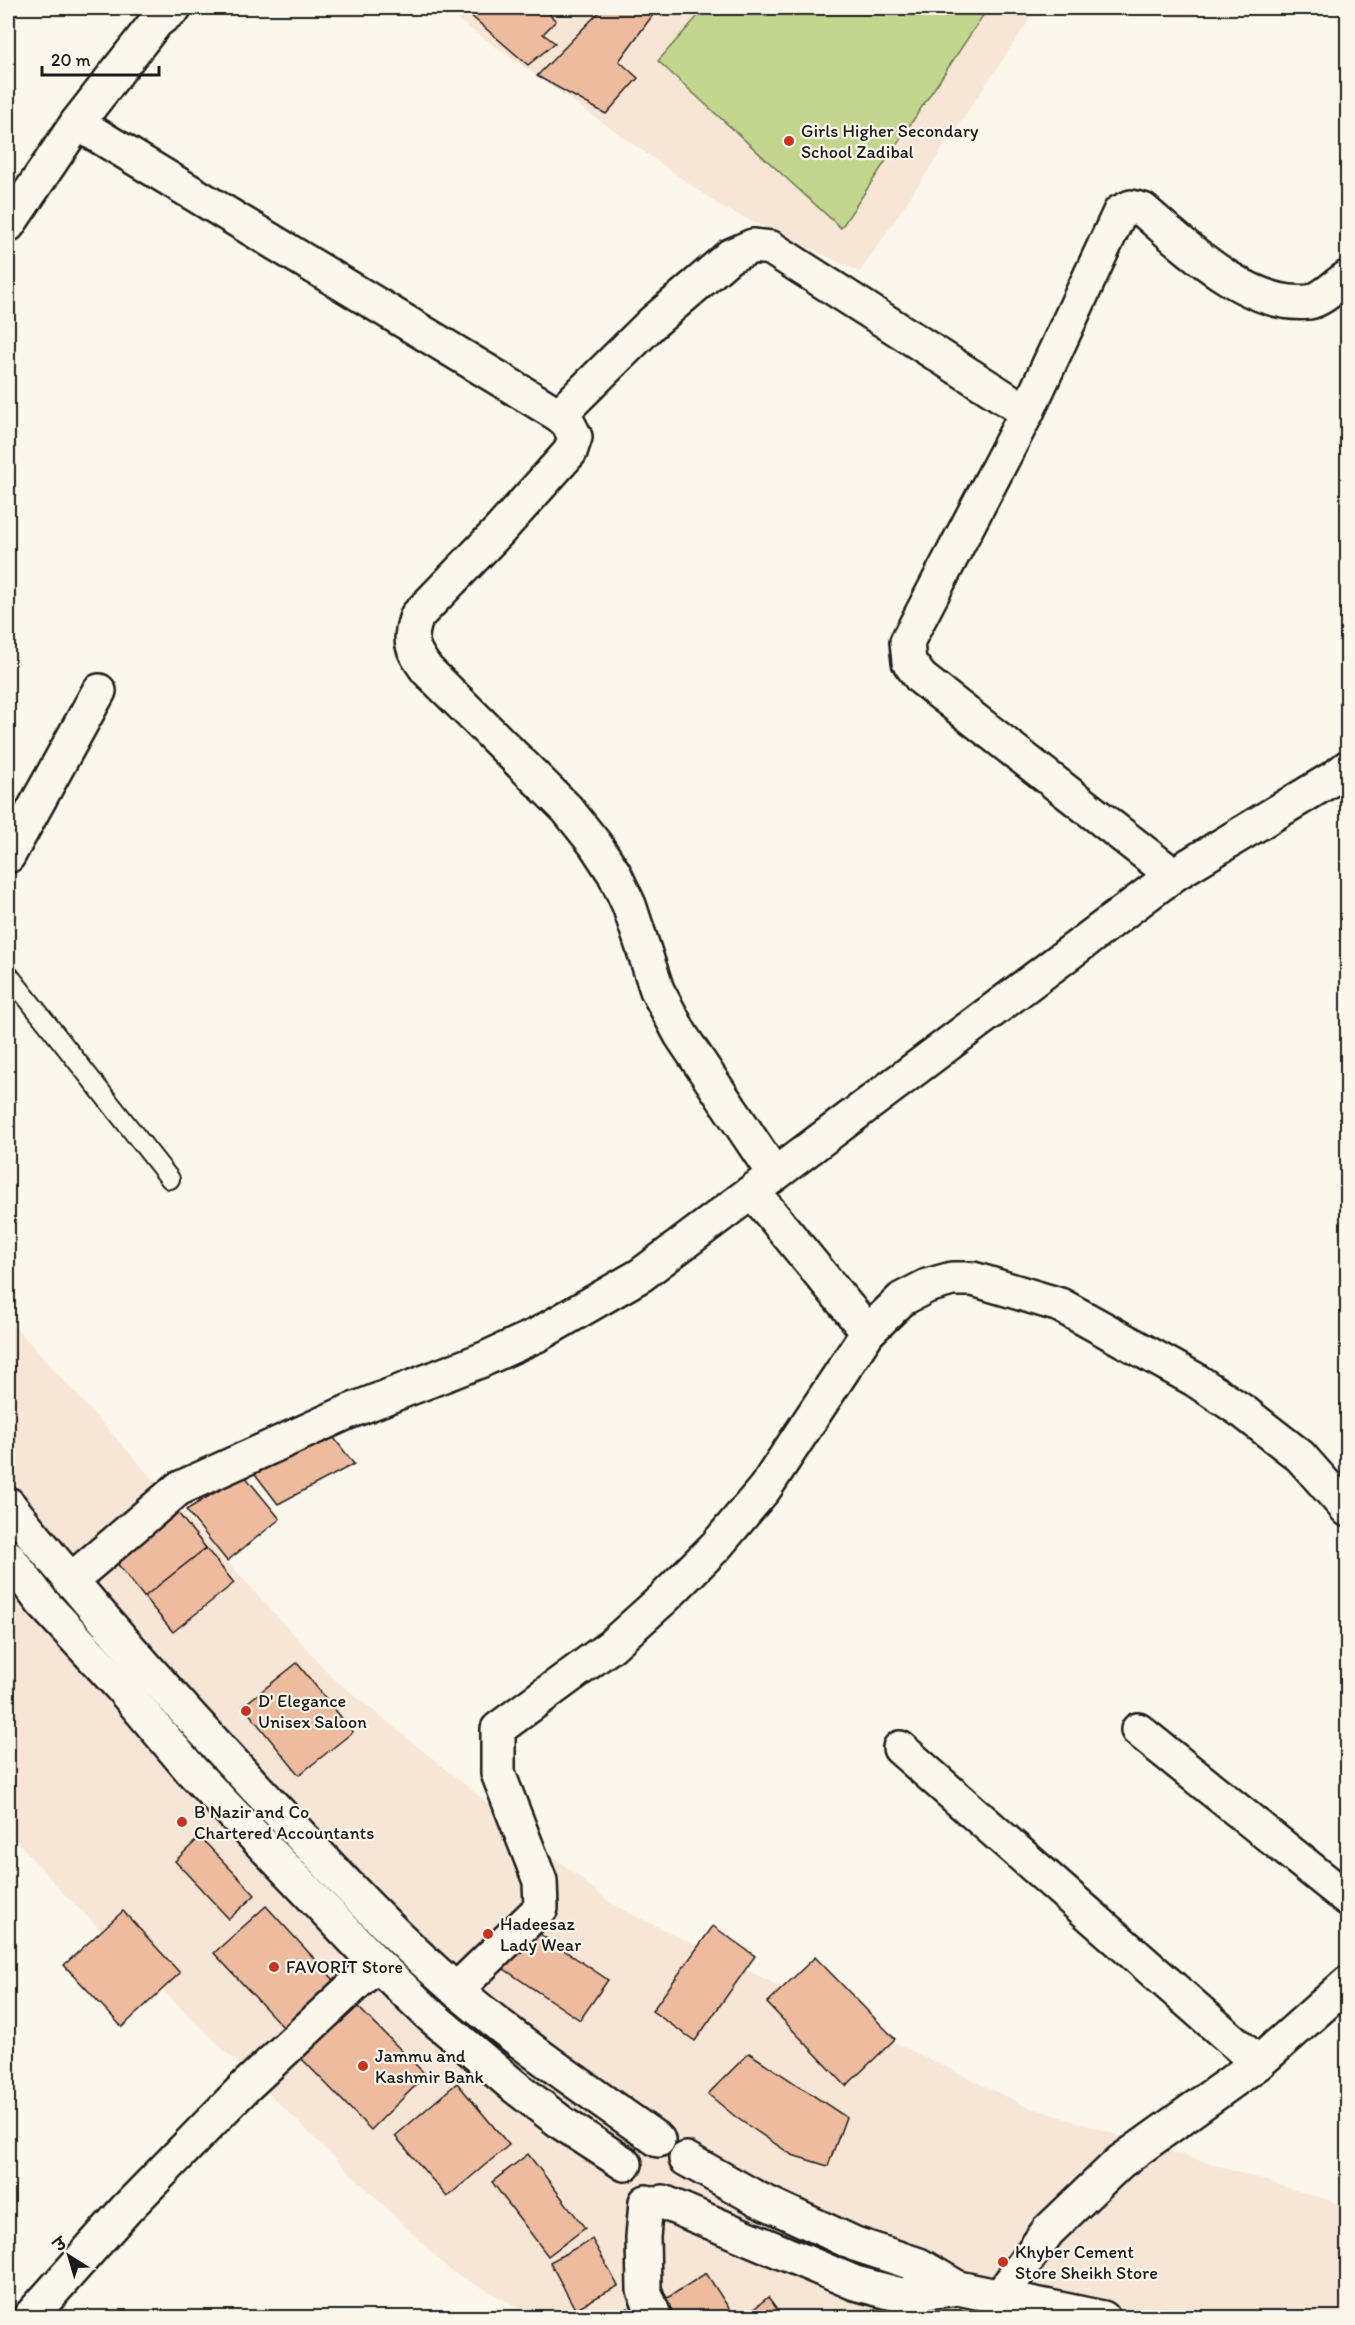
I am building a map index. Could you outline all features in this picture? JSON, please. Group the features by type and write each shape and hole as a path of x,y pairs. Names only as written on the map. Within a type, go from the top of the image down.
{"main road":[{"path":"8,225 77,123 158,12"},
{"path":"77,123 559,415 568,423 575,437 570,452 499,531 417,616 411,634 413,651 427,670 567,809 595,844 614,873 630,905 657,990 681,1035 764,1183 868,1332"},
{"path":"1173,875 921,678 909,662 907,642 1027,412 1120,212 1131,207 1143,210 1212,269 1254,291 1285,300 1311,302 1347,277"},
{"path":"559,415 652,323 730,256 753,246 771,248 1027,412"},
{"path":"8,856 99,691"},
{"path":"70,1581 178,1489 348,1412 482,1360 537,1335 641,1275 1173,875 1335,777 1347,767"},
{"path":"456,1990 541,1908 540,1881 498,1773 498,1730 611,1646 663,1599 716,1546 765,1488 868,1332 902,1299 927,1286 952,1279 973,1279 1060,1305 1194,1379 1245,1413 1300,1456 1347,1510"},
{"path":"8,1504 70,1581 225,1755 393,1932 456,1990 537,2054 658,2140 674,2145 686,2159 758,2199 855,2244 919,2265 958,2288 1103,2318"},
{"path":"8,1557 42,1602 120,1686 192,1771 377,1964 431,2016 514,2086 562,2123 625,2164"},
{"path":"1138,1730 1347,1899"},
{"path":"900,1748 1258,2063"},
{"path":"29,2318 126,2209 246,2086 377,1964"},
{"path":"999,2298 1048,2231 1120,2162 1258,2063 1347,1983"},
{"path":"658,2140 644,2142 632,2151 625,2164 625,2179 633,2193 855,2283 901,2295 958,2288"},
{"path":"655,2202 679,2194 687,2178 686,2159"},
{"path":"655,2202 643,2237 644,2290 655,2318"}],"lane":[{"path":"8,974 170,1179"}],"shaded area":[{"name":"Girls Higher Secondary School Zadibal","path":"441,8 1037,8 860,272 722,207"},
{"path":"8,1319 333,1678 613,1905 1025,2106 1347,2206 1347,2317 536,2317 451,2271 64,1894 8,1831"}],"green space":[{"path":"705,8 988,8 841,228 658,61"}],"building":[{"path":"462,8 555,8 549,14 556,21 543,34 555,43 528,65"},
{"path":"603,8 658,8 619,61 638,78 606,114 537,76"},
{"path":"328,1430 354,1464 278,1504 252,1470"},
{"path":"244,1475 280,1519 227,1561 186,1510"},
{"path":"178,1513 206,1548 144,1597 116,1562"},
{"path":"206,1548 234,1583 173,1632 144,1597"},
{"path":"297,1663 353,1732 299,1775 243,1706"},
{"path":"200,1837 255,1895 229,1919 175,1861"},
{"name":"FAVORIT Store","path":"266,1906 334,1980 283,2027 214,1953"},
{"path":"123,1911 180,1973 122,2027 64,1965"},
{"path":"713,1926 755,1956 695,2041 652,2011"},
{"path":"537,1932 608,1980 580,2020 501,1967"},
{"path":"815,1957 895,2039 846,2086 767,2003"},
{"name":"Jammu and Kashmir Bank","path":"355,2004 426,2075 371,2130 301,2058"},
{"path":"749,2053 846,2117 828,2166 792,2155 737,2118 708,2094"},
{"path":"457,2083 509,2145 447,2197 395,2136"},
{"path":"528,2154 585,2228 548,2256 492,2182"},
{"path":"592,2239 618,2286 575,2309 550,2262"},
{"path":"706,2273 734,2316 667,2318 658,2304"},
{"path":"768,2297 784,2318 743,2318"},
{"path":"628,2308 634,2318 613,2318"}],"place":[{"name":"Girls Higher Secondary School Zadibal","path":"789,141"},
{"name":"D' Elegance Unisex Saloon","path":"246,1711"},
{"name":"B Nazir and Co Chartered Accountants","path":"182,1822"},
{"name":"Hadeesaz Lady Wear","path":"488,1934"},
{"name":"FAVORIT Store","path":"274,1967"},
{"name":"Jammu and Kashmir Bank","path":"363,2066"},
{"name":"Khyber Cement Store Sheikh Store","path":"1003,2262"}]}
